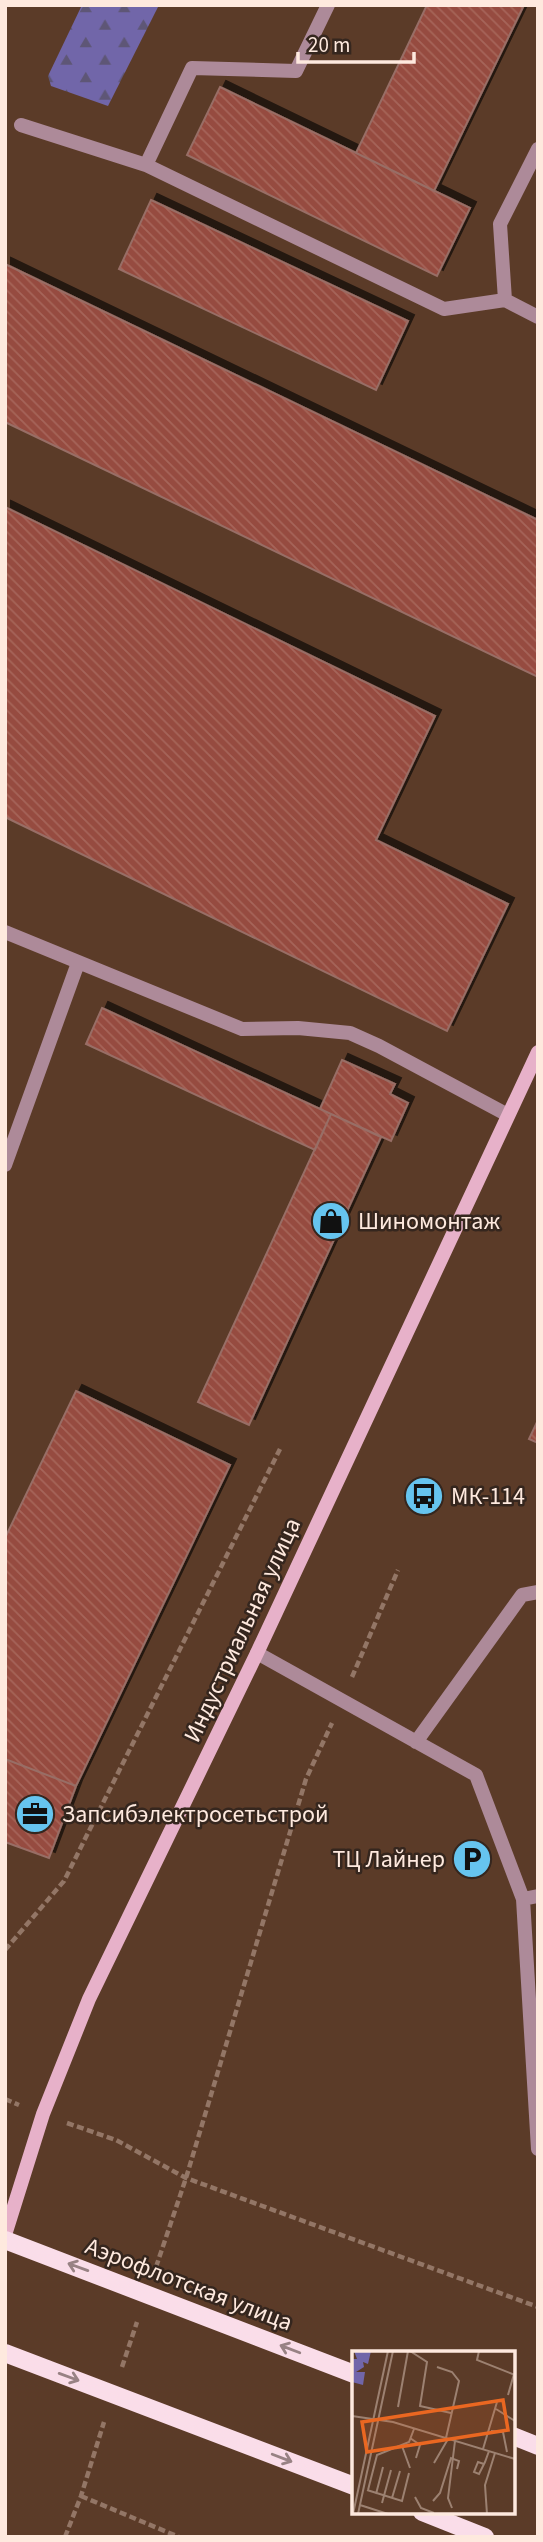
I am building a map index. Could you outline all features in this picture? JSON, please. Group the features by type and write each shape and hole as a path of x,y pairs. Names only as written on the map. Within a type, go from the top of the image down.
{"main road":[{"name":"Индустриальная улица","path":"5,2238 43,2114 89,1999 257,1653 508,1115 532,1079 538,1052"},
{"name":"Аэрофлотская улица","path":"5,2238 352,2373"},
{"path":"5,2353 352,2485"},
{"path":"515,2437 538,2446"},
{"path":"427,2514 485,2537"}],"lane":[{"path":"146,165 192,68 296,71 328,5"},
{"path":"21,125 146,165 444,309 505,300 538,317"},
{"path":"505,300 500,224 538,149"},
{"path":"5,932 243,1030 298,1027 349,1033 379,1046 508,1115"},
{"path":"5,1165 78,963"},
{"path":"416,1742 522,1595 538,1592"},
{"path":"257,1653 475,1775 530,1898 538,2149"}],"path":[{"path":"5,1950 64,1881 280,1449"},
{"path":"65,2537 187,2178 306,1779 398,1570"},
{"path":"5,2099 116,2140 187,2178 538,2307"},
{"path":"81,2496 179,2537"}],"green space":[{"path":"82,5 159,5 108,106 51,86 48,76"}],"building":[{"path":"427,5 524,5 434,191 356,153"},
{"path":"220,87 470,208 437,276 187,155"},
{"path":"151,200 408,321 376,390 119,269"},
{"path":"5,264 538,520 538,677 5,422"},
{"path":"5,507 435,716 376,840 508,904 447,1031 5,817"},
{"path":"102,1008 331,1114 315,1150 86,1044"},
{"path":"342,1060 395,1084 390,1094 408,1103 391,1141 320,1109"},
{"path":"331,1114 381,1137 249,1425 198,1402"},
{"path":"76,1391 230,1465 76,1786 5,1759 5,1538"},
{"path":"538,1420 538,1443 529,1439"},
{"name":"Запсибэлектросетьстрой","path":"5,1759 76,1786 49,1858 5,1842"}],"place":[{"name":"Шиномонтаж","path":"331,1221"},
{"name":"МК-114","path":"424,1496"},
{"name":"Запсибэлектросетьстрой","path":"35,1814"},
{"name":"ТЦ Лайнер","path":"472,1859"}]}
